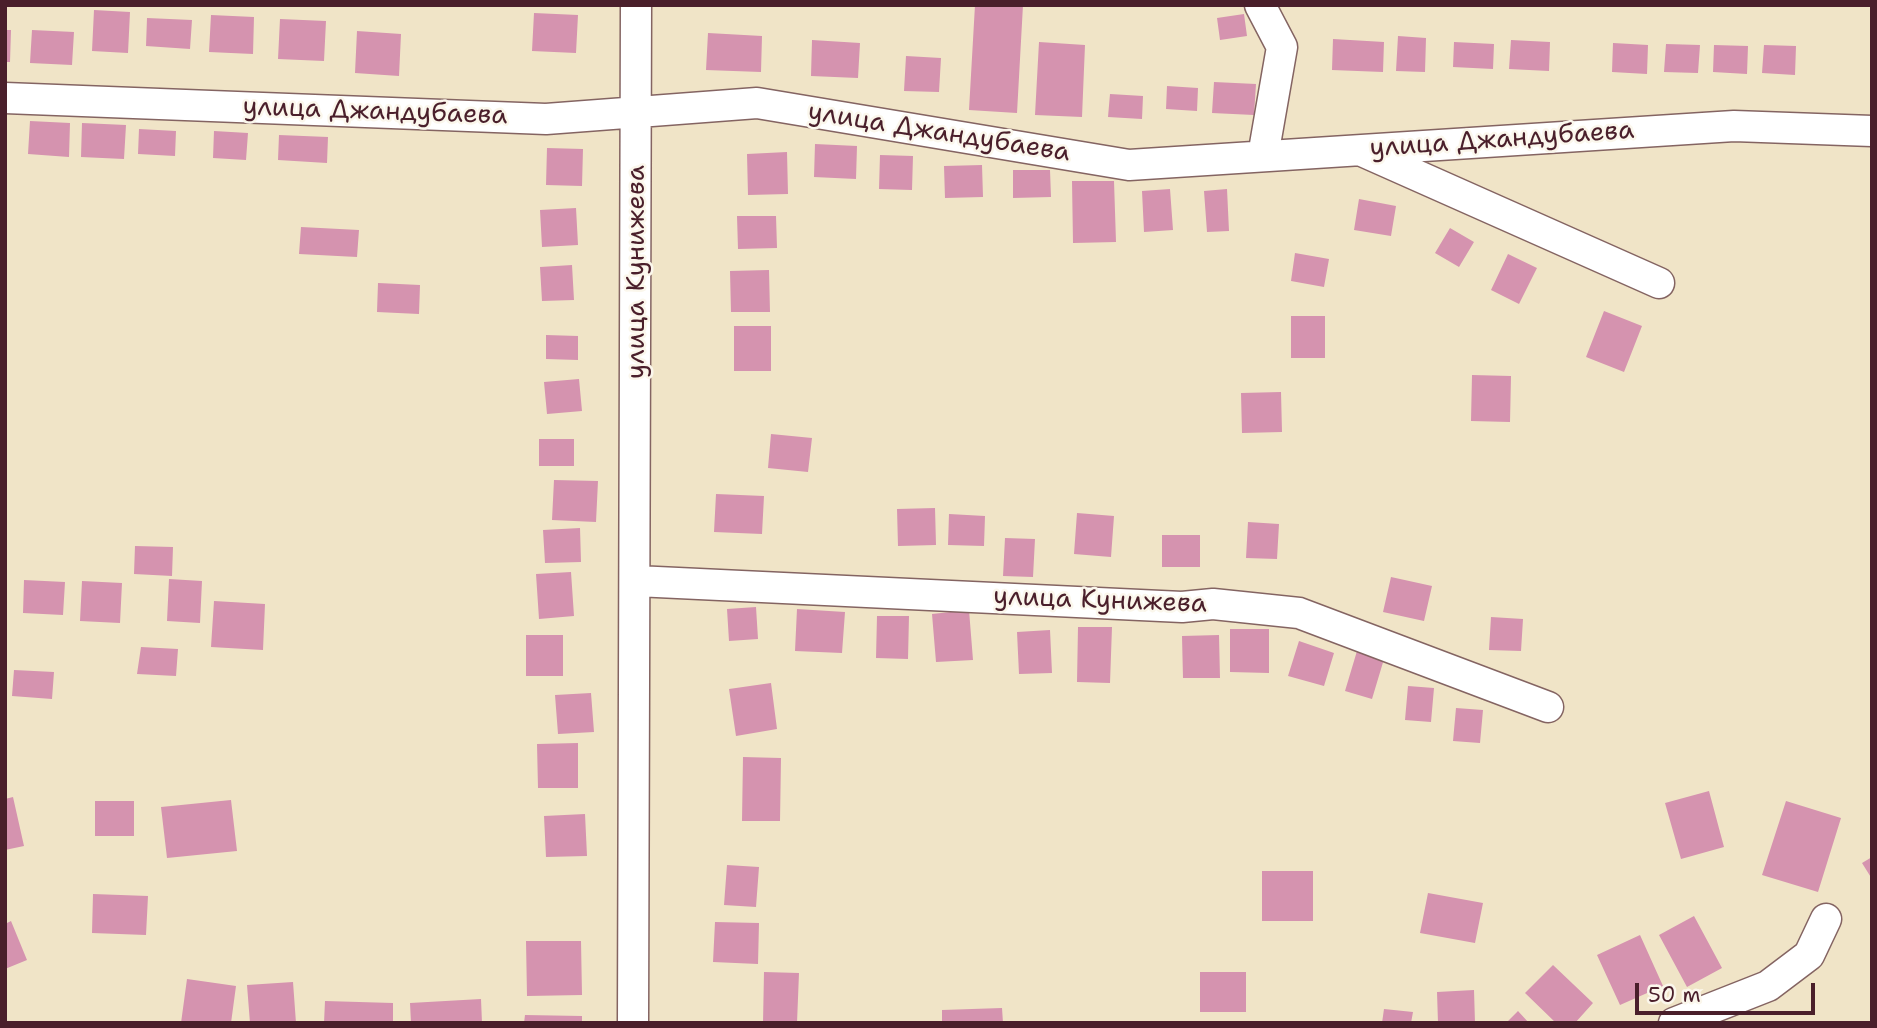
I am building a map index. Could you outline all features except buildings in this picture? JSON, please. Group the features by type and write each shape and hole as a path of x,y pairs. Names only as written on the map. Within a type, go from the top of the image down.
{"street":[{"name":"улица Кунижева","path":"633,1023 636,5"},
{"path":"1260,5 1282,47 1263,156"},
{"name":"улица Джандубаева","path":"5,98 545,119 757,103 1129,165 1734,126 1872,131"},
{"path":"1359,150 1659,283"},
{"name":"улица Кунижева","path":"636,582 1182,607 1213,604 1300,613 1548,707"},
{"path":"1674,1023 1768,986 1809,955 1826,919"}]}
